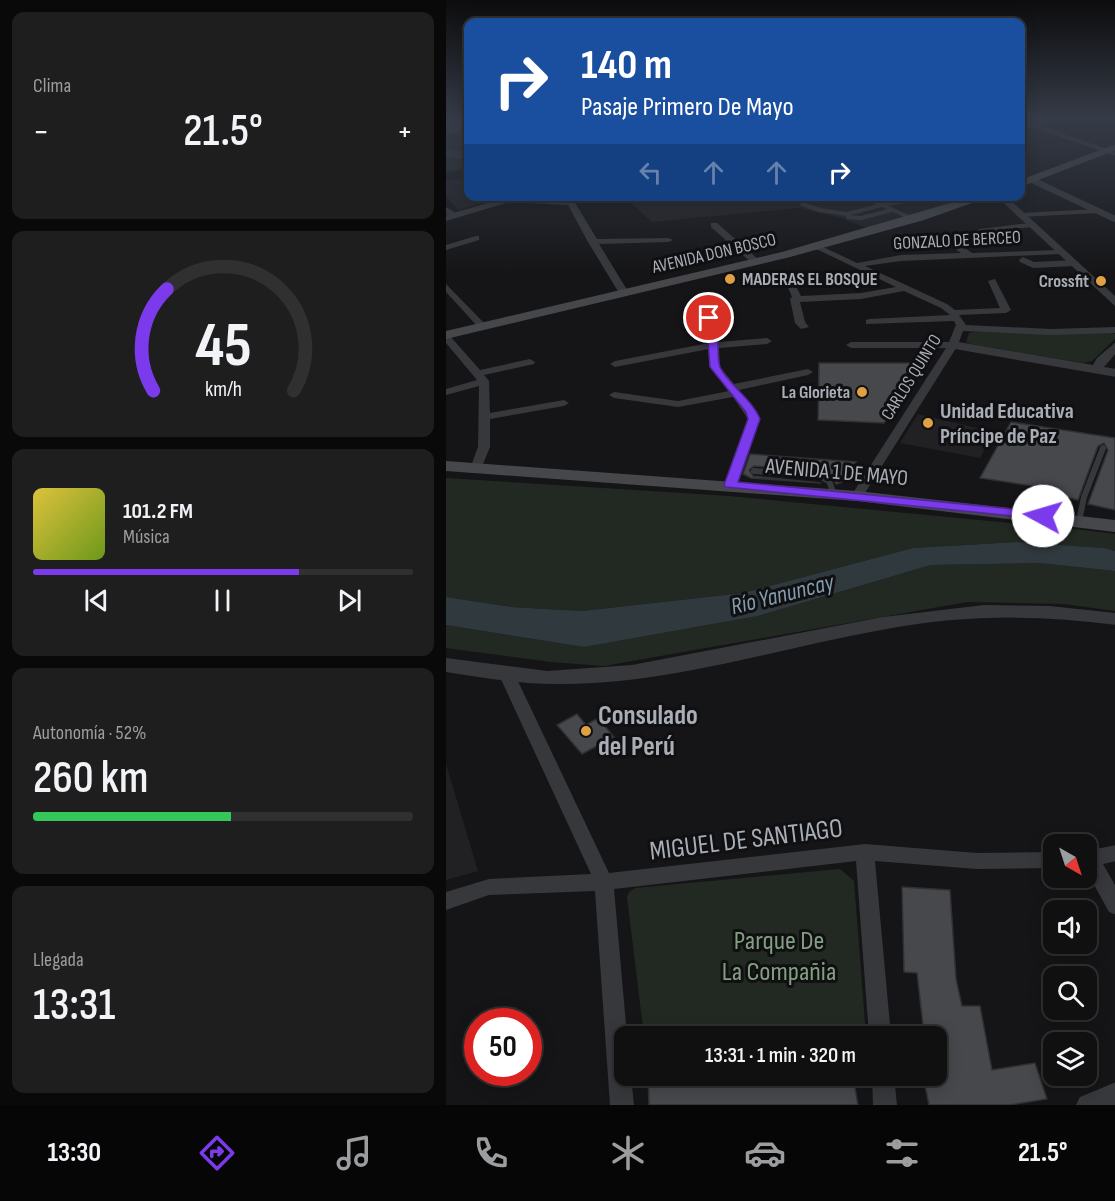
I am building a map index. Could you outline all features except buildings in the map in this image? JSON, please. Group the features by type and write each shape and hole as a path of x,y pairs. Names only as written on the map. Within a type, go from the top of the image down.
{"main road":[{"path":"1025,182 1058,171"},
{"path":"1025,177 1032,180"},
{"name":"AVENIDA DON BOSCO","path":"446,336 816,248 972,201"},
{"name":"AVENIDA 1 DE MAYO","path":"446,466 477,466 857,496 1115,526"}],"street":[{"path":"1032,180 1115,220"},
{"path":"448,214 504,201"},
{"path":"529,201 571,203 624,293"},
{"path":"1005,201 1060,252 1075,262 1115,304"},
{"path":"1020,215 1097,211"},
{"path":"714,225 756,262"},
{"path":"980,231 1030,225"},
{"path":"446,248 476,238"},
{"path":"592,242 669,240"},
{"path":"948,240 971,256"},
{"name":"CARLOS QUINTO","path":"816,248 906,288 957,320 953,345 857,496"},
{"name":"GONZALO DE BERCEO","path":"857,265 901,258 1060,252"},
{"path":"1023,260 1033,265 1075,262"},
{"path":"788,278 797,297 800,322 804,327"},
{"path":"957,320 1006,310 992,281"},
{"path":"446,287 482,326"},
{"path":"796,299 861,296 906,288"},
{"path":"705,306 713,331 715,367 751,412 754,419 731,485"},
{"path":"869,322 957,320 1051,332 1115,330"},
{"path":"446,336 481,377 484,447 477,466"},
{"path":"614,364 713,345 767,341"},
{"path":"851,345 953,345 1115,373"},
{"path":"1097,369 1115,346"},
{"path":"446,392 481,377 530,363"},
{"path":"614,395 678,404 808,372"},
{"path":"484,417 564,403"},
{"path":"446,664 507,675 581,677 659,668 842,632 982,611 1054,611 1115,619"},
{"path":"507,675 604,882 622,1105"},
{"path":"865,852 879,1026"},
{"name":"MIGUEL DE SANTIAGO","path":"446,901 489,887 604,882 865,852 977,861 1043,860"},
{"path":"1097,857 1115,853"},
{"path":"1097,875 1115,906"},
{"path":"884,1086 886,1105"},
{"path":"1088,1105 1115,1093"}],"lane":[{"path":"872,201 915,220"},
{"path":"802,204 820,210 847,214 907,201"},
{"path":"847,214 848,217 861,218 892,210"},
{"path":"1079,521 1084,498 1103,448"},
{"path":"754,471 820,476 829,481 834,494"}],"shaded area":[{"path":"464,179 464,201 490,201 458,210 446,196 446,181"},
{"path":"628,201 956,201 869,229 841,218 799,208 652,222"},
{"path":"918,414 994,432 980,458 900,443"},
{"path":"446,764 478,871 446,880"}],"green space":[{"path":"969,333 1113,333 1116,335 1115,339 1092,361 1083,363 966,342"},
{"path":"446,478 729,496 1083,530 1115,534 1115,551 1104,548 1017,542 913,548 743,593 582,611 511,607 446,597"},
{"path":"1039,563 1115,571 1115,611 1064,604 967,602 604,666 551,662 446,648 446,625 584,647 758,616 931,565"},
{"name":"Parque De La Compañia","path":"840,869 854,881 865,1026 643,1026 627,897 629,892 635,888"}],"water":[{"name":"Río Yanuncay","path":"1017,542 1104,548 1115,551 1115,571 1039,563 931,565 758,616 584,647 446,625 446,597 511,607 582,611 743,593 913,548"}],"place":[{"name":"MADERAS EL BOSQUE","path":"730,279"},
{"name":"Crossfit","path":"1101,281"},
{"name":"La Glorieta","path":"862,392"},
{"name":"Unidad Educativa Príncipe de Paz","path":"928,423"},
{"name":"Consulado del Perú","path":"586,731"}],"route":[{"path":"709,318 713,331 717,372 737,393 754,419 731,485 1043,516"}]}
